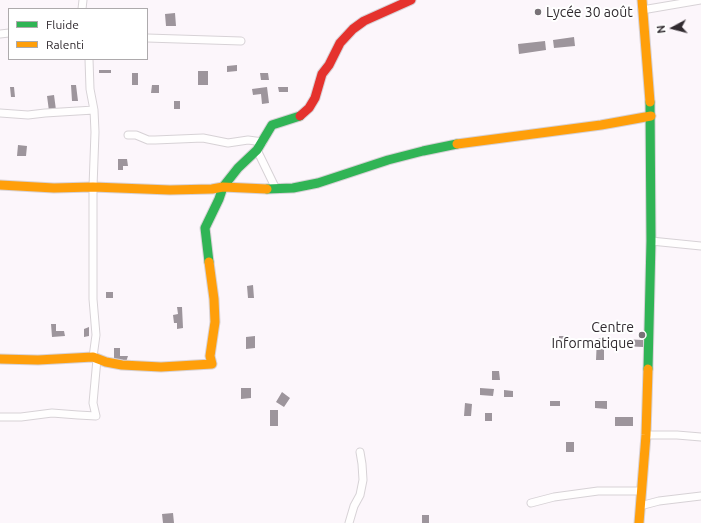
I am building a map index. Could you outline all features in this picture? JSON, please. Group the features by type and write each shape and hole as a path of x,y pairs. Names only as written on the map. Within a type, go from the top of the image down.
{"street":[{"path":"0,359 38,360 95,358 122,365 149,366 190,366 212,364 210,356 215,322 214,298 205,237 206,228 223,188 238,168 257,150 272,125 300,116 309,108 315,98 322,74 329,65 340,43 353,29 364,21 411,0"},
{"path":"639,523 646,435 651,241 651,116 642,0"},
{"path":"642,10 701,0"},
{"path":"148,38 241,41"},
{"path":"0,417 21,417 52,413 96,416 93,403 96,335 93,299 93,187 95,132 94,110 90,89 90,60"},
{"path":"0,113 28,115 94,110"},
{"path":"0,185 54,188 93,187 170,190 223,188 276,189 318,183 388,160 423,151 466,143 601,125 651,116"},
{"path":"128,135 148,140 202,138 228,143 248,140 263,142"},
{"path":"257,150 276,189"},
{"path":"651,241 701,246"},
{"path":"646,435 701,437"},
{"path":"349,523 354,506 360,495 363,480 360,452"},
{"path":"531,503 554,497 598,491 641,491"},
{"path":"640,506 659,501 701,496"}],"building":[{"path":"175,13 176,26 166,26 165,14"},
{"path":"574,37 575,46 554,48 553,40"},
{"path":"545,41 546,50 519,54 518,44"},
{"path":"237,65 237,71 227,72 227,66"},
{"path":"99,70 111,70 111,73 99,73"},
{"path":"198,71 208,71 208,85 198,85"},
{"path":"132,73 138,73 138,85 132,85"},
{"path":"260,73 268,73 269,80 261,80"},
{"path":"71,85 76,85 78,101 72,101"},
{"path":"152,85 159,85 159,93 151,93"},
{"path":"10,87 14,87 15,97 11,97"},
{"path":"267,87 269,103 262,104 261,94 253,95 252,89"},
{"path":"278,87 288,87 288,92 279,92"},
{"path":"54,95 56,110 49,111 47,96"},
{"path":"174,101 180,101 180,109 174,109"},
{"path":"18,145 27,146 26,156 17,156"},
{"path":"118,159 127,159 128,166 123,166 123,170 118,170"},
{"path":"253,285 254,298 248,298 247,286"},
{"path":"106,292 113,292 113,298 106,298"},
{"path":"177,307 182,307 183,328 177,329 177,323 174,323 173,315 178,314"},
{"path":"51,324 56,324 56,331 64,331 65,336 52,337"},
{"path":"89,327 89,336 84,337 84,329"},
{"path":"255,336 255,348 246,349 246,337"},
{"path":"559,336 570,336 570,342 559,342"},
{"path":"597,338 604,338 604,360 596,360"},
{"path":"621,339 643,340 643,347 621,346"},
{"path":"114,348 120,348 120,356 128,356 126,362 114,362"},
{"path":"492,371 499,371 500,380 492,380"},
{"path":"241,388 251,388 251,398 241,399"},
{"path":"480,388 494,389 493,396 480,395"},
{"path":"504,390 513,391 513,397 504,397"},
{"path":"282,392 290,398 284,407 276,402"},
{"path":"550,401 560,401 560,406 550,406"},
{"path":"595,401 607,401 607,409 595,408"},
{"path":"465,403 472,404 471,416 464,416"},
{"path":"270,410 278,410 278,426 270,426"},
{"path":"485,413 492,413 492,421 485,421"},
{"path":"615,417 633,417 633,426 615,426"},
{"path":"566,442 574,442 574,452 566,452"},
{"path":"173,513 174,523 163,523 162,514"},
{"path":"422,515 429,515 429,523 422,523"}],"traffic: fast":[{"path":"648,369 651,241 650,102"},
{"path":"209,262 205,228 223,187 238,168 257,150 272,125 300,116"},
{"path":"267,189 293,188 318,183 388,160 457,144"}],"traffic: slow":[{"path":"642,0 650,102"},
{"path":"457,144 601,125 651,116"},
{"path":"0,185 54,188 93,187 170,190 212,189 223,187 267,189"},
{"path":"0,359 38,360 93,357 106,362 122,365 161,367 212,364 210,356 215,322 214,299 209,262"},
{"path":"639,523 646,435 648,369"}],"traffic: jam":[{"path":"300,116 309,108 315,98 322,74 329,65 340,43 353,29 364,21 411,0"}],"place":[{"name":"Lycée 30 août","path":"538,12"},
{"name":"Centre Informatique","path":"642,335"}]}
